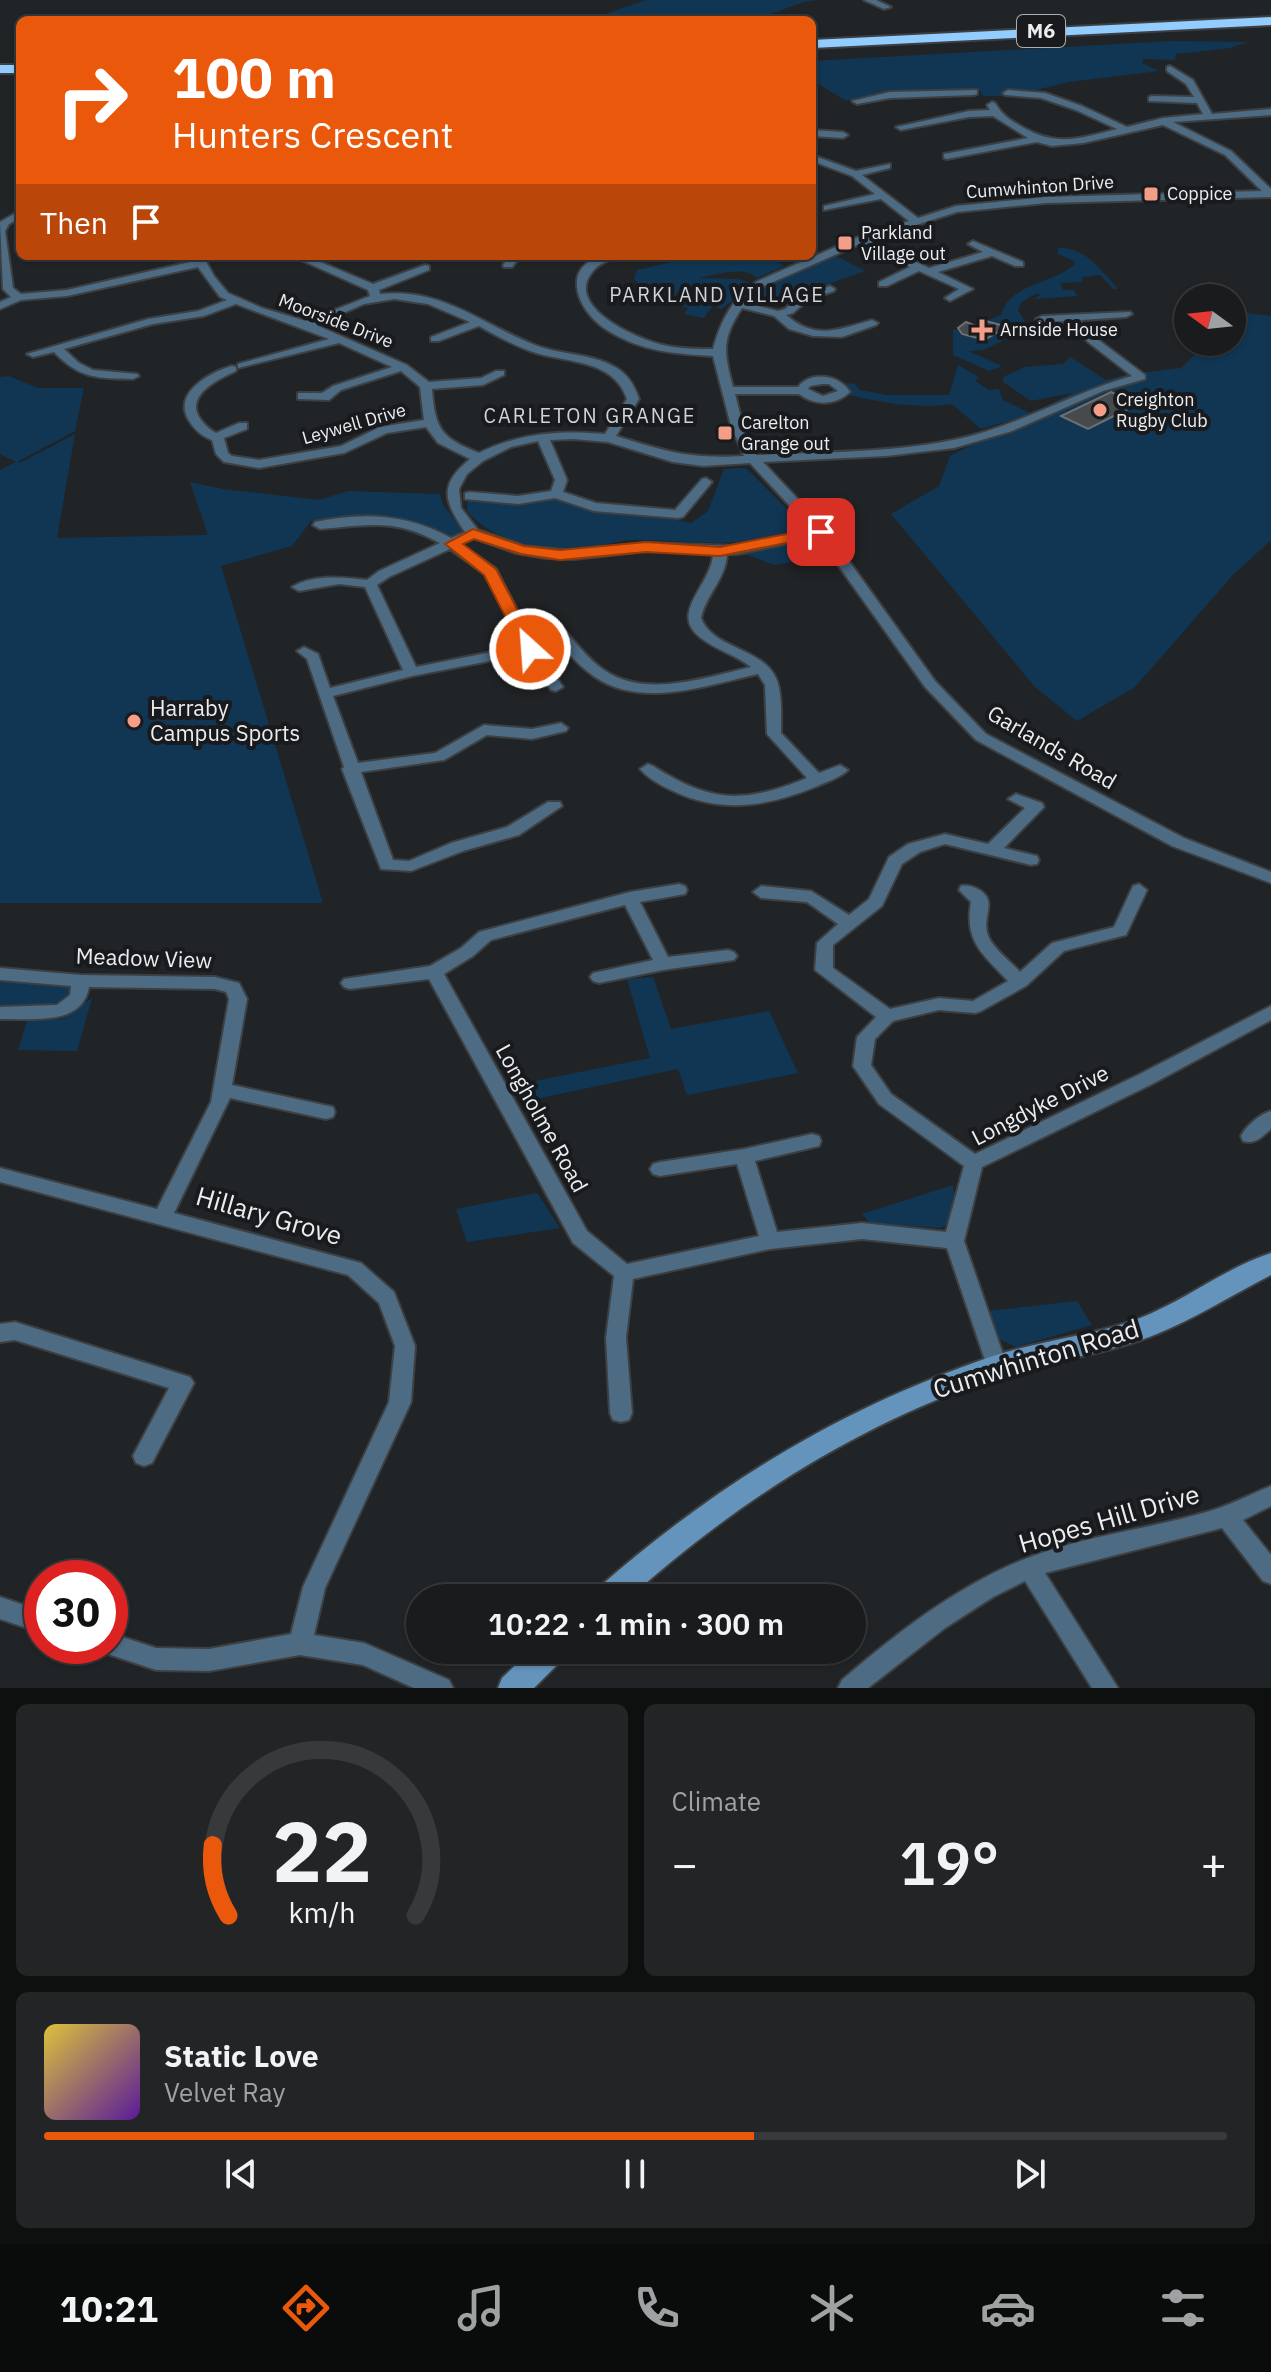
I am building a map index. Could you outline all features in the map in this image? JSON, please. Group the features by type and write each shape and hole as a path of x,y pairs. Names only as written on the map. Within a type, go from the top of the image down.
{"highway":[{"name":"M6","path":"816,44 1271,21"},
{"name":"M6","path":"816,52 1271,30"}],"street":[{"path":"868,0 887,7"},
{"path":"1170,69 1190,82 1209,116"},
{"path":"857,101 906,94 974,92"},
{"path":"1008,93 1042,95 1126,130"},
{"path":"906,94 912,109"},
{"path":"1152,99 1199,100"},
{"path":"901,127 994,109 1037,139 1052,143 1163,121 1271,112"},
{"path":"922,114 933,119"},
{"path":"1163,121 1235,158 1270,194"},
{"path":"816,133 843,135"},
{"path":"947,156 1037,139"},
{"path":"816,159 855,174 915,221"},
{"path":"855,174 887,167"},
{"name":"Cumwhinton Drive","path":"816,259 860,240 956,209 1046,200 1270,194"},
{"path":"828,208 885,195"},
{"path":"16,216 1,228 8,291 19,297"},
{"path":"860,240 968,289 950,298"},
{"path":"973,244 1019,264"},
{"path":"883,284 952,261 981,257 992,252"},
{"path":"0,306 19,297 67,293 199,260"},
{"name":"Moorside Drive","path":"199,260 219,291 235,301 341,339 403,367 426,386"},
{"path":"306,260 374,293 434,301 482,321 530,347 617,372 629,384 633,399 609,438"},
{"path":"597,260 586,273 581,288 587,308 604,324 654,347 718,353 725,325 738,304 778,314 793,327 820,334 848,333 877,325 860,318"},
{"name":"Cumwhinton Drive","path":"738,304 762,283 814,260"},
{"path":"307,325 367,299 425,268"},
{"path":"778,314 789,311 804,298 830,289"},
{"path":"33,354 152,321 200,314 235,301"},
{"path":"1042,319 1126,314"},
{"path":"821,532 720,551 654,547 560,555 521,550 473,533 455,508 453,489 462,472 479,458 507,444 542,437 581,435 609,438 673,458 696,461 886,452 954,444 1008,428 1099,389 1141,377 1092,340 1072,317"},
{"path":"435,339 482,321"},
{"name":"Leywell Drive","path":"341,339 237,368 206,383 190,400 190,414 206,433 216,437 222,454 240,463 259,464 328,459 384,430 427,423"},
{"path":"56,348 75,369 90,374 133,376"},
{"name":"Garlands Road","path":"718,353 737,426 751,457 821,532 930,684 981,737 1178,842 1271,878"},
{"path":"302,396 322,402 337,388 403,367"},
{"path":"479,458 452,447 436,435 427,423 426,386 498,378"},
{"path":"729,391 802,390"},
{"path":"216,437 243,426"},
{"path":"542,437 561,480 556,494"},
{"path":"470,496 518,500 556,494 594,507 678,514 706,482"},
{"path":"320,525 382,520 421,527 452,544 491,572 530,649 556,687"},
{"path":"299,587 339,580 370,584 384,574 473,533"},
{"path":"720,551 719,572 697,604 693,614 694,624 713,641 747,655 762,669 772,685 774,734 817,780"},
{"path":"370,584 411,672"},
{"path":"554,628 597,673 626,687 652,689 762,669"},
{"path":"325,694 411,672 530,649"},
{"path":"304,651 313,657 350,769 387,865 411,866 457,847 513,831 554,806"},
{"path":"350,769 439,757 484,730 532,734 561,728"},
{"path":"648,769 695,797 726,803 767,800 840,770"},
{"path":"992,850 1036,807 1016,799"},
{"path":"887,1016 824,970 825,943 876,902 895,861 914,848 945,839 1031,860"},
{"path":"350,983 434,972 467,952 485,936 630,898 679,890"},
{"path":"967,890 980,900 976,928 980,943 1020,982"},
{"path":"974,1163 885,1099 862,1066 866,1037 887,1016 939,1004 975,1007 1020,982 1058,947 1120,931 1139,890"},
{"path":"761,892 811,897 849,923"},
{"path":"630,898 663,964"},
{"path":"599,977 663,964 728,956"},
{"name":"Longholme Road","path":"434,972 580,1237 624,1273"},
{"name":"Meadow View","path":"0,974 81,981 215,983 233,987 238,999 220,1102 163,1216"},
{"path":"0,1013 61,1011 78,998 81,981"},
{"name":"Longdyke Drive","path":"954,1241 974,1163 1146,1079 1271,1012"},
{"path":"223,1090 326,1112"},
{"path":"1250,1136 1271,1118"},
{"path":"660,1169 744,1156 812,1141"},
{"path":"744,1156 770,1241"},
{"name":"Hillary Grove","path":"0,1175 354,1269 387,1298 405,1346 400,1402 314,1587 300,1644"},
{"path":"621,1413 616,1338 624,1273 770,1241 862,1231 954,1241 997,1366"},
{"name":"Cumwhinton Road","path":"624,1584 670,1543 771,1472 860,1421 997,1366 1146,1327 1271,1263"},
{"path":"0,1333 15,1331 183,1383 144,1456"},
{"name":"Hopes Hill Drive","path":"850,1688 893,1650 996,1584 1029,1568 1226,1516 1271,1496"},
{"path":"1226,1516 1271,1573"},
{"path":"1029,1568 1106,1688"},
{"path":"0,1608 24,1616"},
{"path":"128,1650 156,1659 209,1660 300,1644 364,1654 441,1688"},
{"path":"513,1688 538,1664"}],"shaded area":[{"path":"646,0 819,0 765,16 612,16 608,13"},
{"path":"1172,41 1248,42 1230,48 1176,54 1175,60 1143,59 1142,63 1159,71 1069,82 1012,96 983,96 980,91 868,95 846,101 816,82 816,61"},
{"path":"1058,248 1077,251 1085,256 1118,289 1113,289 1100,275 1083,277 1082,282 1060,283 1063,290 1074,290 1077,296 1035,299 1041,294 1035,294 1022,302 1018,310 1033,335 1021,332 983,350 968,351 1000,367 989,371 953,355 953,329 963,331 962,334 968,337 980,338 1007,328 986,321 1001,315 1006,304 1022,290 1056,276 1075,264 1058,254"},
{"path":"834,255 865,271 797,295 786,307 747,299 762,284"},
{"path":"680,260 774,260 784,266 757,278 737,271 699,278 737,279 751,283 746,291 721,309 716,306 718,298 704,318 684,314 688,308 682,307 698,287 685,285 670,301 660,299 655,306 634,278 637,270"},
{"path":"1246,313 1271,316 1271,540 1232,576 1135,687 1077,721 1035,687 891,514 939,486 950,456 1029,415 981,429 952,404 913,405 849,395 846,383 855,384 860,390 887,395 949,395 958,365 979,377 975,381 989,390 999,389 1003,400 1032,414 1072,393 1031,401 1003,382 1003,377 1025,367 1063,364 1070,357 1106,380 1181,368 1194,356 1246,356"},
{"name":"Harraby Campus Sports","path":"9,376 38,388 84,388 75,431 17,462 75,434 57,538 208,535 190,482 319,500 348,491 440,494 443,505 462,529 461,534 451,538 417,524 383,517 311,521 292,546 221,566 323,903 0,903 0,470 16,462 0,454 0,377"},
{"path":"746,468 802,524 797,530 737,542 633,540 591,547 558,548 507,538 492,531 467,511 468,498 516,502 562,499 584,509 646,514 691,523 708,511 724,469"},
{"path":"809,539 824,556 775,565 744,554"},
{"path":"653,977 671,1029 769,1011 798,1073 687,1095 678,1069 531,1100 525,1083 650,1058 627,979"},
{"path":"0,981 67,986 71,990 66,997 50,1004 0,1006"},
{"path":"92,998 77,1051 18,1050 27,1021 63,1019"},
{"path":"953,1185 954,1198 947,1225 940,1228 870,1223 862,1214"},
{"path":"537,1193 560,1228 467,1242 456,1209"},
{"path":"1077,1301 1092,1325 1016,1347 999,1339 988,1311"}],"building":[{"name":"Arnside House","path":"986,321 1008,327 984,340 962,334 958,328 966,322 976,326"},
{"name":"Creighton Rugby Club","path":"1111,392 1138,404 1088,429 1061,416"}],"place":[{"name":"Coppice","path":"1151,194"},
{"name":"Parkland Village out","path":"845,243"},
{"name":"Arnside House","path":"982,330"},
{"name":"Creighton Rugby Club","path":"1100,410"},
{"name":"Carelton Grange out","path":"725,433"},
{"name":"Harraby Campus Sports","path":"134,721"}],"district":[{"name":"PARKLAND VILLAGE","path":"717,295"},
{"name":"CARLETON GRANGE","path":"590,416"}],"route":[{"path":"530,649 491,572 452,544 473,533 500,544 546,554 574,555 646,547 720,551 821,532"}]}
